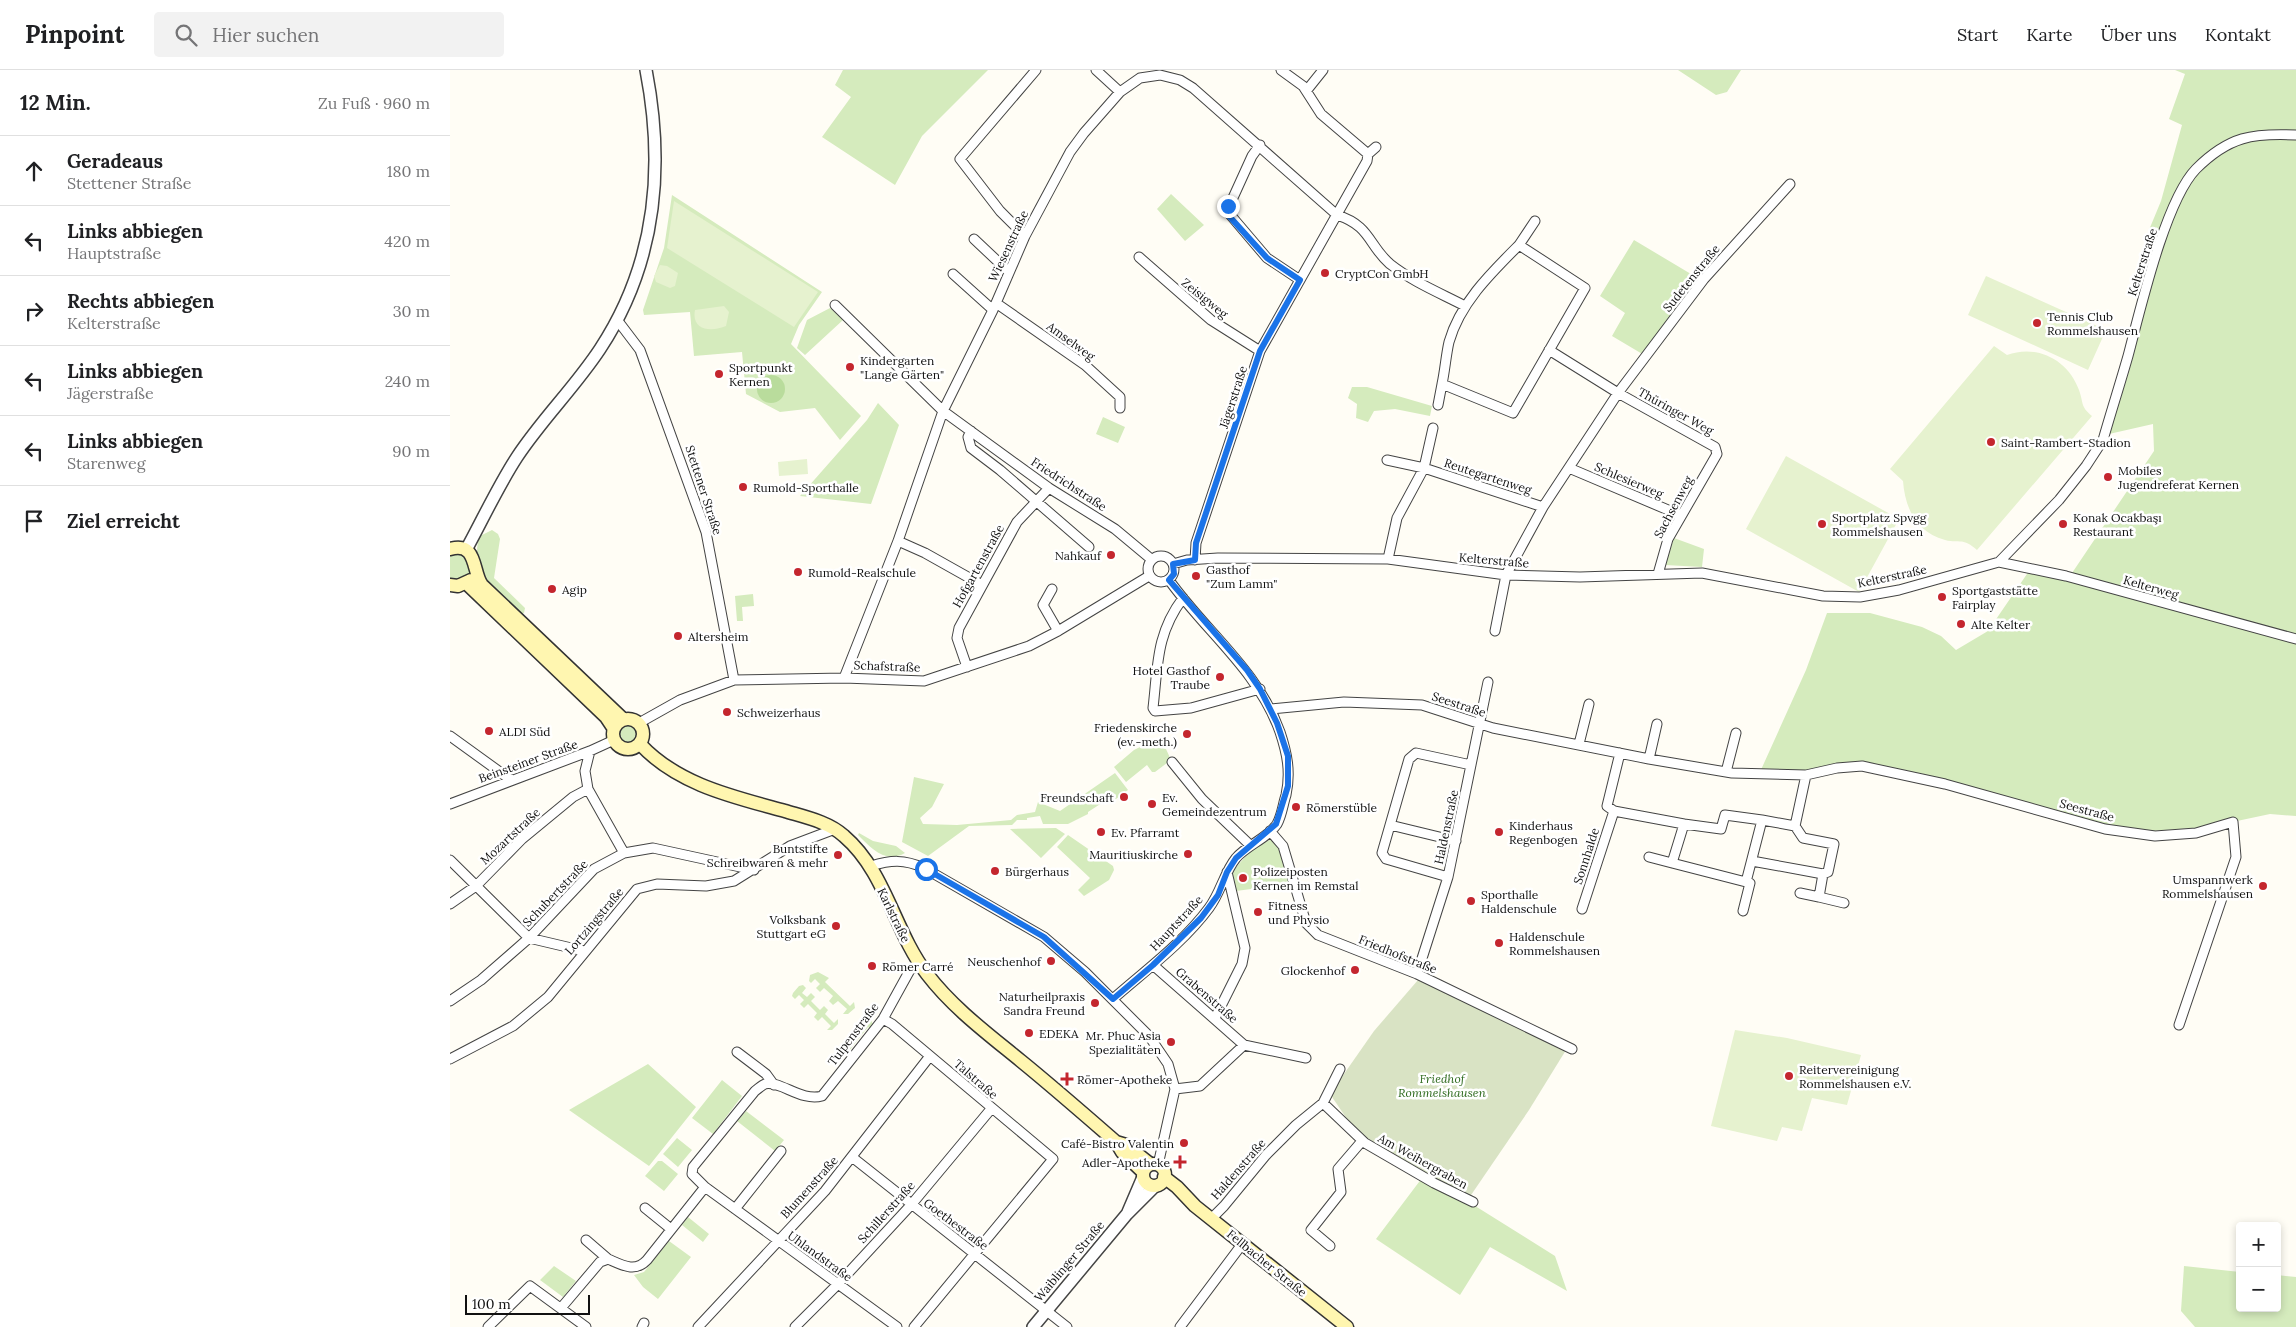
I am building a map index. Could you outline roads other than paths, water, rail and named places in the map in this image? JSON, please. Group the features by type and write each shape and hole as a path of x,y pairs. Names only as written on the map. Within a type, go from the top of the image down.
{"main road":[{"path":"450,549 460,548 466,550 474,558 476,574 482,585 624,719 632,719 640,723 644,732 640,744 634,748 625,749 614,735 606,717 466,584"},
{"path":"450,584 458,586 466,584 476,574"},
{"path":"614,735 624,719"},
{"name":"Karlstraße","path":"640,744 666,767 697,784 726,795 812,819 835,829 861,852 871,866 898,924 920,964 945,996 969,1019 1116,1142 1126,1144 1148,1170 1148,1184 1159,1183"},
{"path":"1148,1170 1162,1168 1159,1183"},
{"name":"Fellbacher Straße","path":"1159,1183 1180,1198 1188,1200 1347,1327"}],"street":[{"path":"466,550 517,457 582,375 618,321 633,287 652,221 656,161 654,110 646,70"},
{"path":"1025,236 1000,211 960,159 1036,70"},
{"path":"1096,70 1120,92"},
{"path":"1281,70 1307,90 1321,114 1368,154"},
{"path":"1307,90 1322,70"},
{"name":"Wiesenstraße","path":"844,678 898,541 943,411 994,307 1025,236 1070,152 1120,92 1140,78 1161,72 1193,88 1337,215 1360,226 1382,255 1395,268 1465,306"},
{"name":"Kelterstraße","path":"1173,564 1195,560 1388,559 1506,575 1580,577 1702,572 1823,596 1860,597 1899,590 1999,562 2059,500 2086,466 2102,440 2171,213 2184,187 2196,169 2225,146 2245,136 2265,134 2296,135"},
{"path":"1260,146 1252,156 1227,211 1267,258 1300,280"},
{"name":"Jägerstraße","path":"1195,560 1196,543 1260,351 1337,215 1368,154 1376,147"},
{"name":"Sudetenstraße","path":"1506,575 1543,507 1618,393 1704,279 1790,184"},
{"path":"1438,405 1449,341 1465,306 1488,277 1519,246 1535,221"},
{"path":"974,239 1009,272"},
{"path":"1442,384 1513,413 1585,288 1519,246"},
{"name":"Zeisigweg","path":"1139,257 1211,320 1260,351"},
{"name":"Amselweg","path":"953,274 994,307 1084,365 1120,398 1120,408"},
{"name":"Friedrichstraße","path":"835,306 943,411 1049,488 1115,529 1151,559"},
{"name":"Stettener Straße","path":"618,321 640,350 706,532 734,680"},
{"path":"1549,350 1618,393"},
{"name":"Thüringer Weg","path":"1618,393 1715,447 1717,454"},
{"name":"Reutegartenweg","path":"1424,468 1433,428"},
{"path":"971,431 968,442 971,448 1000,470 1089,547"},
{"name":"Sachsenweg","path":"1658,574 1668,539 1680,515 1717,454"},
{"name":"Reutegartenweg","path":"1387,460 1424,468 1543,507"},
{"path":"1388,559 1397,518 1424,468"},
{"name":"Schlesierweg","path":"1569,468 1680,515"},
{"name":"Hofgartenstraße","path":"967,667 958,638 959,628 1017,522 1049,488"},
{"path":"898,541 925,553 982,584"},
{"path":"1157,556 1169,558 1173,564 1174,574 1169,580 1157,582 1149,576 1147,569 1151,559 1157,556"},
{"name":"Kelterweg","path":"1999,562 2066,576 2296,639"},
{"path":"1495,630 1506,575"},
{"name":"Schafstraße","path":"640,723 680,700 734,680 844,678 924,681 1029,646 1058,631 1149,576"},
{"name":"Hauptstraße","path":"1113,999 1185,935 1210,907 1236,858 1276,824 1281,814 1288,786 1288,756 1271,709 1260,689 1247,670 1169,580"},
{"path":"1052,589 1043,604 1058,631"},
{"path":"1183,598 1170,616 1164,631 1153,708 1155,711 1191,708 1260,689"},
{"name":"Haldenstraße","path":"1417,974 1448,877 1488,682"},
{"name":"Seestraße","path":"1271,709 1344,702 1422,706 1480,725 1726,772 1806,775 1837,768 1862,766 1945,784 2105,829 2155,836 2196,833 2232,822 2236,857 2179,1026"},
{"path":"1579,744 1589,704"},
{"path":"1650,759 1657,724"},
{"path":"1726,772 1736,733"},
{"name":"Beinsteiner Straße","path":"450,804 590,751 614,735"},
{"path":"450,736 511,780"},
{"path":"590,751 586,771 588,789 624,853"},
{"path":"1448,877 1386,859 1382,852 1409,758 1416,753 1471,766"},
{"name":"Sonnhalde","path":"1582,909 1614,812 1607,806 1620,753"},
{"path":"1172,762 1202,799 1250,845"},
{"path":"1752,861 1823,874 1828,872 1834,844 1803,838 1795,826 1806,775"},
{"name":"Mozartstraße","path":"450,904 476,886 522,839 573,796 588,789"},
{"path":"1614,812 1721,829 1725,815 1795,826"},
{"path":"1746,882 1762,820"},
{"path":"1672,863 1684,824"},
{"path":"1390,825 1456,841"},
{"name":"Lortzingstraße","path":"450,1059 513,1026 548,997 637,889 657,884 706,886 734,882 790,846 835,829"},
{"name":"Friedhofstraße","path":"1270,831 1283,846 1306,922 1318,935 1417,974 1572,1049"},
{"name":"Schubertstraße","path":"450,1001 481,980 529,938 594,868 624,853 652,848 754,870"},
{"path":"1649,857 1750,883 1743,911"},
{"path":"450,860 529,938 584,951"},
{"path":"871,866 891,860 911,862 924,868 1044,937 1113,999"},
{"path":"1215,1018 1242,964 1245,948 1227,872"},
{"path":"1819,898 1823,874"},
{"path":"1800,893 1844,903"},
{"name":"Tulpenstraße","path":"774,1085 808,1098 822,1096 883,1019 910,970 920,964"},
{"name":"Grabenstraße","path":"1153,965 1244,1045"},
{"name":"Waiblinger Straße","path":"1113,999 1149,1036 1168,1064 1175,1089 1148,1170 1127,1214"},
{"name":"Talstraße","path":"883,1019 1053,1159 975,1254"},
{"path":"1175,1089 1200,1086 1244,1045 1306,1058"},
{"path":"737,1052 766,1074 774,1085"},
{"name":"Blumenstraße","path":"698,1327 825,1191 930,1056"},
{"name":"Haldenstraße","path":"1211,1219 1224,1206 1266,1154 1296,1125 1323,1103 1340,1069"},
{"path":"586,1240 608,1259 630,1268 638,1268 647,1260 705,1187 692,1174 693,1167 755,1091 766,1084 774,1085"},
{"name":"Am Weihergraben","path":"1323,1103 1362,1141 1434,1183 1473,1202"},
{"name":"Schillerstraße","path":"795,1327 838,1284 911,1205 990,1109"},
{"name":"Am Weihergraben","path":"1330,1246 1311,1230 1341,1192 1338,1169 1362,1141"},
{"path":"736,1209 781,1151"},
{"name":"Goethestraße","path":"852,1157 1067,1327"},
{"name":"Waiblinger Straße","path":"1032,1327 1127,1214 1159,1183"},
{"name":"Uhlandstraße","path":"705,1187 892,1326"},
{"path":"645,1208 671,1229"},
{"path":"1180,1327 1243,1243"},
{"path":"914,1327 975,1254"},
{"path":"561,1308 593,1267 608,1259"},
{"path":"488,1327 530,1286 586,1327"}],"place":[{"name":"CryptCon GmbH","path":"1325,273"},
{"name":"Tennis Club Rommelshausen","path":"2037,323"},
{"name":"Kindergarten \"Lange Gärten\"","path":"850,367"},
{"name":"Sportpunkt Kernen","path":"719,374"},
{"name":"Saint-Rambert-Stadion","path":"1991,442"},
{"name":"Mobiles Jugendreferat Kernen","path":"2108,477"},
{"name":"Rumold-Sporthalle","path":"743,487"},
{"name":"Sportplatz Spvgg Rommelshausen","path":"1822,524"},
{"name":"Konak Ocakbaşı Restaurant","path":"2063,524"},
{"name":"Nahkauf","path":"1111,555"},
{"name":"Rumold-Realschule","path":"798,572"},
{"name":"Gasthof \"Zum Lamm\"","path":"1196,576"},
{"name":"Agip","path":"552,589"},
{"name":"Sportgaststätte Fairplay","path":"1942,597"},
{"name":"Alte Kelter","path":"1961,624"},
{"name":"Altersheim","path":"678,636"},
{"name":"Hotel Gasthof Traube","path":"1220,677"},
{"name":"Schweizerhaus","path":"727,712"},
{"name":"ALDI Süd","path":"489,731"},
{"name":"Friedenskirche (ev.-meth.)","path":"1187,734"},
{"name":"Freundschaft","path":"1124,797"},
{"name":"Ev. Gemeindezentrum","path":"1152,804"},
{"name":"Römerstüble","path":"1296,807"},
{"name":"Ev. Pfarramt","path":"1101,832"},
{"name":"Kinderhaus Regenbogen","path":"1499,832"},
{"name":"Mauritiuskirche","path":"1188,854"},
{"name":"Buntstifte Schreibwaren & mehr","path":"838,855"},
{"name":"Bürgerhaus","path":"995,871"},
{"name":"Polizeiposten Kernen im Remstal","path":"1243,878"},
{"name":"Umspannwerk Rommelshausen","path":"2263,886"},
{"name":"Sporthalle Haldenschule","path":"1471,901"},
{"name":"Fitness und Physio","path":"1258,912"},
{"name":"Volksbank Stuttgart eG","path":"836,926"},
{"name":"Haldenschule Rommelshausen","path":"1499,943"},
{"name":"Neuschenhof","path":"1051,961"},
{"name":"Römer Carré","path":"872,966"},
{"name":"Glockenhof","path":"1355,970"},
{"name":"Naturheilpraxis Sandra Freund","path":"1095,1003"},
{"name":"EDEKA","path":"1029,1033"},
{"name":"Mr. Phuc Asia Spezialitäten","path":"1171,1042"},
{"name":"Reitervereinigung Rommelshausen e.V.","path":"1789,1076"},
{"name":"Römer-Apotheke","path":"1067,1079"},
{"name":"Café-Bistro Valentin","path":"1184,1143"},
{"name":"Adler-Apotheke","path":"1180,1162"}],"park label":[{"name":"Friedhof Rommelshausen","path":"1442,1085"}]}
